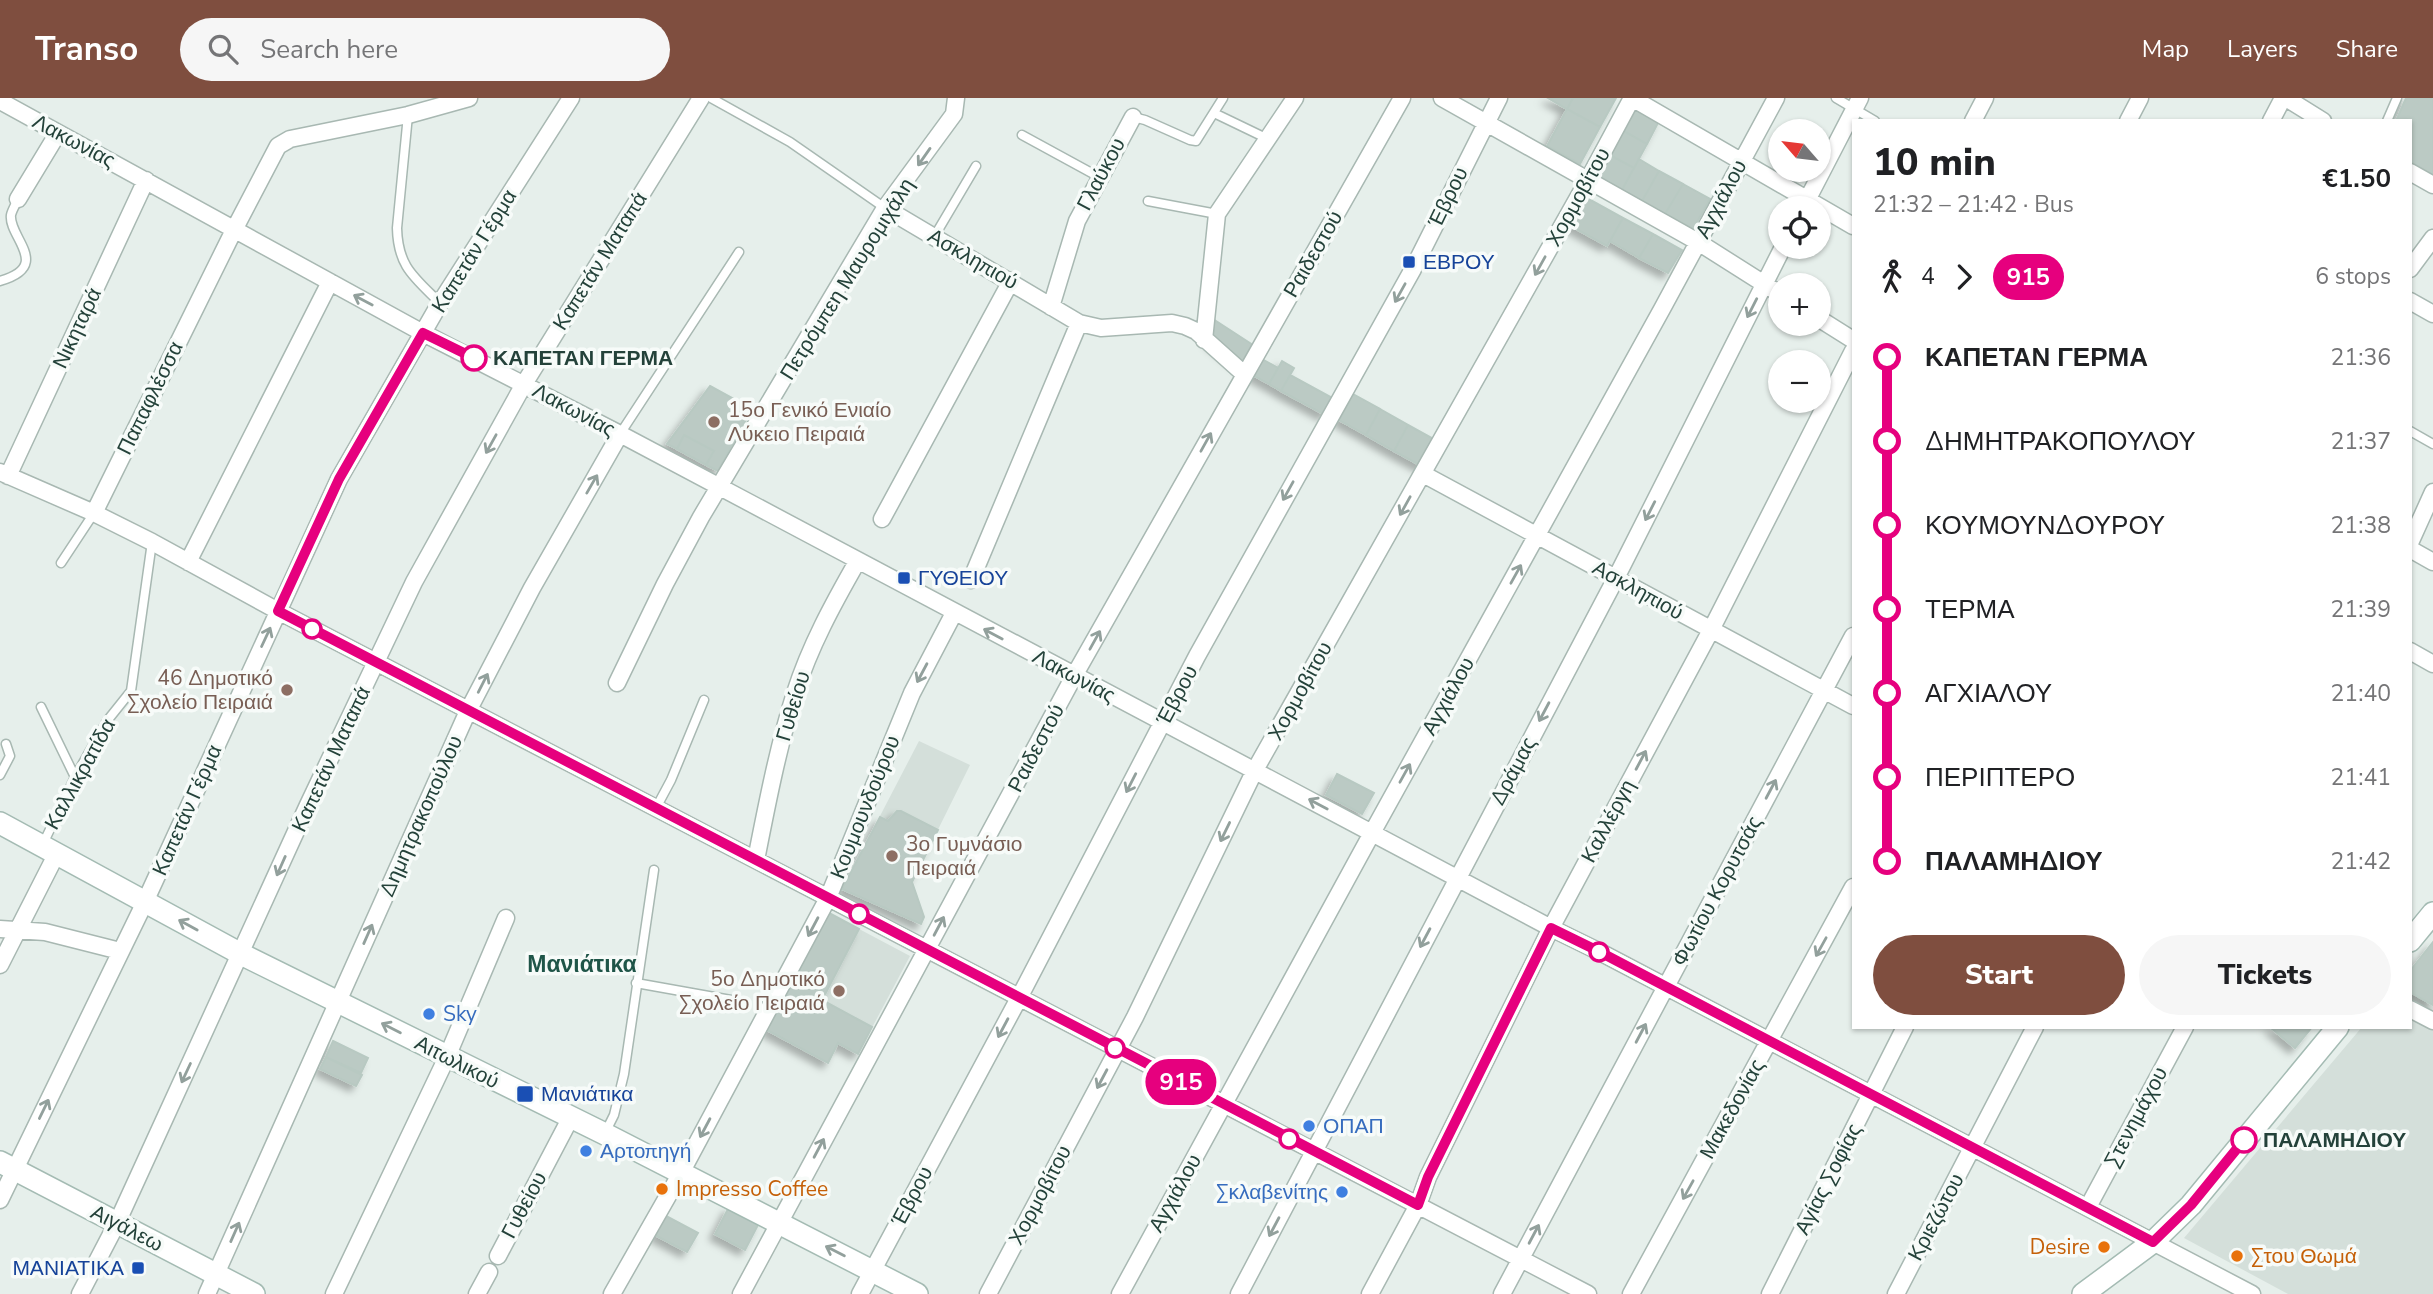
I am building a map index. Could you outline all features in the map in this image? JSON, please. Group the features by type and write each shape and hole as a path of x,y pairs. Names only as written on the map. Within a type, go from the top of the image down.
{"street":[{"path":"408,115 410,98"},
{"name":"Παπαφλέσσα","path":"94,513 273,153 284,141 408,115 469,98"},
{"name":"Καπετάν Γέρμα","path":"0,1200 7,1166 145,902 339,479 440,303 571,98"},
{"name":"Καπετάν Ματαπά","path":"80,1294 117,1223 308,805 414,582 524,384 701,98"},
{"name":"Πετρόμπεη Μαυρομιχάλη","path":"617,682 665,584 719,488 885,208 954,114 956,98"},
{"path":"1204,340 1217,214 1295,98"},
{"name":"Ραιδεστού","path":"741,1294 1074,676 1402,98"},
{"path":"1442,98 1698,242 1768,286"},
{"name":"Έβρου","path":"860,1294 1223,608 1413,269 1499,98"},
{"path":"1632,98 1741,161 1793,196"},
{"name":"Χορμοβίτου","path":"988,1294 1118,1049 1255,770 1632,98"},
{"name":"Αγχιάλου","path":"1120,1294 1776,98"},
{"path":"1974,119 1985,98"},
{"path":"2129,119 2140,98"},
{"path":"2272,119 2285,98 2320,119"},
{"name":"Λακωνίας","path":"3,101 423,333 620,434 1551,928 2252,1294"},
{"path":"1809,196 1857,104"},
{"name":"Γλαύκου","path":"1051,307 1077,221 1133,117"},
{"path":"18,199 58,133"},
{"path":"2412,173 2433,186"},
{"name":"Νικηταρά","path":"4,475 146,180"},
{"name":"Ασκληπιού","path":"885,208 1079,323 1101,328 1172,323 1185,326 1244,374"},
{"path":"1831,216 1852,226"},
{"path":"2412,266 2433,238"},
{"name":"Δράμας","path":"1239,1294 1616,578 1777,259"},
{"path":"882,519 1011,281"},
{"path":"188,562 330,282"},
{"path":"2412,302 2433,314"},
{"path":"971,580 1079,323"},
{"path":"1831,326 1852,339"},
{"name":"Καλλέργη","path":"1370,1294 1418,1205 1428,1177 1551,928 1712,630 1852,353"},
{"name":"Δημητρακοπούλου","path":"207,1294 468,711 532,588 620,434"},
{"name":"Ασκληπιού","path":"1423,474 1852,705"},
{"path":"4,475 94,513 152,542 468,711 1588,1294"},
{"path":"2412,539 2433,492"},
{"path":"2412,550 2433,562"},
{"name":"Γυθείου","path":"756,860 795,693 818,634 857,562"},
{"name":"Κουμουνδούρου","path":"612,1294 681,1173 828,898 912,693 954,613"},
{"name":"Φωτίου Κορυτσάς","path":"1502,1294 1852,638"},
{"path":"2412,652 2433,664"},
{"name":"Αιτωλικού","path":"0,823 241,954 605,1134 917,1294"},
{"name":"Καλλικρατίδα","path":"0,965 50,849"},
{"name":"Μακεδονίας","path":"1632,1294 1852,889"},
{"path":"2412,939 2433,913"},
{"path":"334,1294 447,1057 506,918"},
{"path":"0,929 45,932 120,951"},
{"path":"2412,1010 2433,1021"},
{"name":"Αγίας Σοφίας","path":"1770,1294 1904,1029"},
{"name":"Κριεζώτου","path":"1896,1294 2034,1029"},
{"name":"Στενημάχου","path":"2088,1207 2184,1029"},
{"path":"2083,1294 2153,1242 2191,1205 2336,1029"},
{"name":"Γυθείου","path":"498,1256 571,1117"},
{"name":"Αιγάλεω","path":"7,1166 254,1294"},
{"path":"477,1294 489,1272"}],"lane":[{"name":"Ασκληπιού","path":"711,98 790,142 885,208"},
{"name":"Γλαύκου","path":"1133,117 1196,141 1223,98"},
{"path":"1836,98 1857,104 1873,119"},
{"path":"2388,119 2397,98"},
{"path":"1214,113 1268,139"},
{"path":"408,115 397,244 407,270 440,303"},
{"path":"1021,135 1099,177"},
{"path":"934,237 976,166"},
{"path":"0,281 15,276 23,265 26,251 13,226 11,215 18,199"},
{"path":"1148,201 1217,214"},
{"name":"Δημητρακοπούλου","path":"620,434 739,252"},
{"path":"2412,431 2433,444"},
{"name":"Παπαφλέσσα","path":"61,564 94,513"},
{"name":"Καλλικρατίδα","path":"50,849 75,777 107,721 131,691 152,542"},
{"path":"656,808 671,780 704,701"},
{"path":"41,707 75,777"},
{"path":"0,775 10,756 6,744"},
{"path":"605,1134 619,1097 654,870"},
{"path":"636,983 731,1000"}],"shaded area":[{"name":"3ο Γυμνάσιο Πειραιά","path":"919,741 970,765 912,882 924,917 842,889"},
{"name":"5ο Δημοτικό Σχολείο Πειραιά","path":"829,913 910,956 858,1054 838,1044 828,1063 767,1030"},
{"path":"2433,942 2433,1294 2288,1294 2184,1238 2360,1029 2412,1029 2412,968"}],"building":[{"path":"1548,98 1573,98 1567,109"},
{"path":"1573,98 1616,98 1600,127 1567,109"},
{"path":"2406,98 2433,98 2433,175 2412,162 2412,119 2397,119"},
{"path":"1635,105 1660,119 1647,144 1622,130"},
{"path":"1567,109 1600,127 1580,164 1547,146"},
{"path":"1622,130 1647,144 1634,168 1608,154"},
{"path":"1608,154 1634,168 1622,190 1596,176"},
{"path":"1639,159 1659,171 1642,201 1622,190"},
{"path":"1659,171 1683,184 1665,214 1642,201"},
{"path":"1683,184 1710,199 1693,229 1665,214"},
{"path":"1585,197 1623,218 1607,246 1569,225"},
{"path":"1623,218 1653,234 1639,258 1610,241"},
{"path":"1653,234 1682,250 1668,273 1639,258"},
{"path":"1213,319 1256,347 1244,366 1211,341"},
{"path":"1260,358 1278,368 1269,384 1251,374"},
{"path":"1282,361 1294,368 1281,391 1269,384"},
{"path":"1290,375 1334,399 1325,415 1281,391"},
{"name":"15ο Γενικό Ενιαίο Λύκειο Πειραιά","path":"710,386 752,409 718,471 706,465 714,451 684,435 677,449 667,444"},
{"path":"1353,394 1380,409 1366,435 1339,420"},
{"path":"1380,409 1408,425 1394,451 1366,435"},
{"path":"1408,425 1437,441 1423,467 1394,451"},
{"path":"684,435 714,451 706,465 677,449"},
{"path":"1337,774 1374,793 1362,814 1326,795"},
{"path":"897,811 938,830 912,882 924,917 921,924 842,889 880,817 888,821"},
{"name":"5ο Δημοτικό Σχολείο Πειραιά","path":"829,913 859,929 822,1000 872,1027 858,1054 838,1043 828,1063 767,1030"},
{"path":"2433,942 2433,1005 2412,993 2412,968"},
{"path":"2272,1029 2310,1029 2295,1048"},
{"path":"333,1041 368,1058 361,1073 326,1057"},
{"path":"326,1057 362,1075 356,1086 320,1069"},
{"path":"729,1207 759,1223 745,1250 715,1234"},
{"path":"666,1216 698,1233 687,1252 655,1235"}],"bus line":[{"name":"915","path":"474,358 423,333 339,479 278,611 1418,1205 1428,1177 1551,928 2153,1242 2191,1205 2244,1140"}],"place":[{"name":"ΕΒΡΟΥ","path":"1409,262"},
{"name":"ΚΑΠΕΤΑΝ ΓΕΡΜΑ","path":"474,358"},
{"name":"15ο Γενικό Ενιαίο Λύκειο Πειραιά","path":"714,422"},
{"name":"ΓΥΘΕΙΟΥ","path":"904,578"},
{"name":"46 Δημοτικό Σχολείο Πειραιά","path":"287,690"},
{"name":"3ο Γυμνάσιο Πειραιά","path":"892,856"},
{"name":"5ο Δημοτικό Σχολείο Πειραιά","path":"839,991"},
{"name":"Sky","path":"429,1014"},
{"name":"Μανιάτικα","path":"525,1094"},
{"name":"ΟΠΑΠ","path":"1309,1126"},
{"name":"ΠΑΛΑΜΗΔΙΟΥ","path":"2244,1140"},
{"name":"Αρτοπηγή","path":"586,1151"},
{"name":"Impresso Coffee","path":"662,1189"},
{"name":"Σκλαβενίτης","path":"1342,1192"},
{"name":"Desire","path":"2104,1247"},
{"name":"Στου Θωμά","path":"2237,1256"},
{"name":"ΜΑΝΙΑΤΙΚΑ","path":"138,1268"}],"district":[{"name":"Μανιάτικα","path":"582,964"}]}
